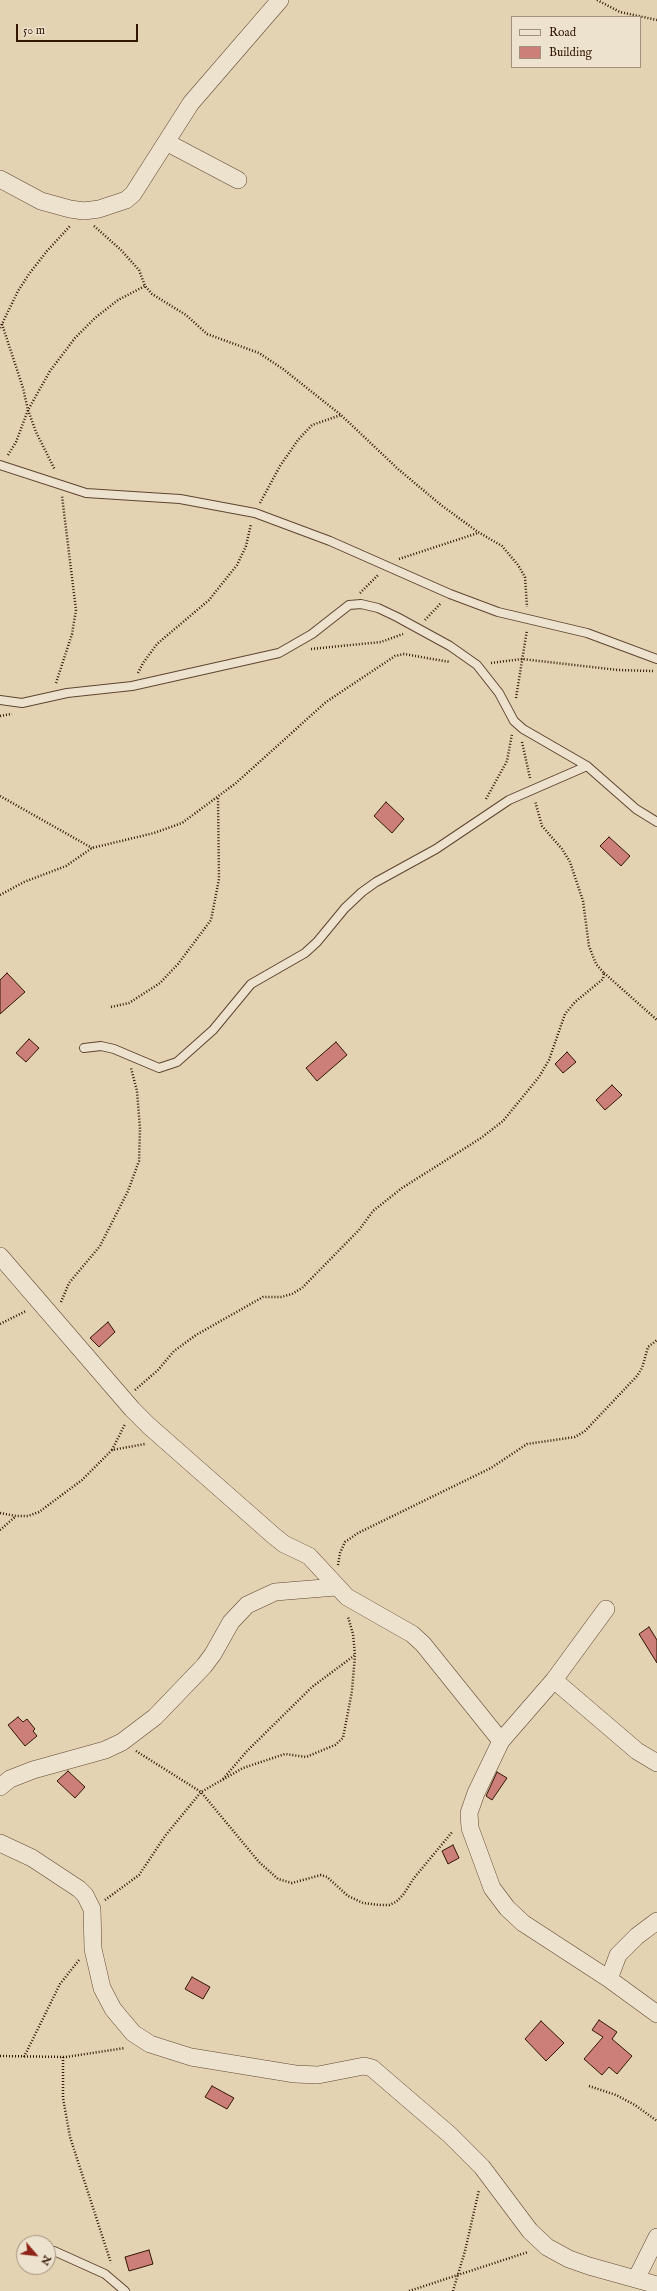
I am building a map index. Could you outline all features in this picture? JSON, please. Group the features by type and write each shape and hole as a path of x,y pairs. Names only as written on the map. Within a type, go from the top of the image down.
{"street":[{"path":"0,179 41,201 70,209 84,211 99,209 126,200 133,194 191,103 280,0"},
{"path":"166,142 238,180"},
{"path":"0,1256 128,1404 164,1439 274,1536 309,1556 336,1587 360,1606 389,1620 417,1639 501,1741"},
{"path":"0,1787 10,1779 32,1770 105,1750 122,1742 154,1717 204,1666 213,1654 231,1622 247,1605 275,1592 336,1587"},
{"path":"606,1609 554,1680 501,1741 476,1793 470,1813 470,1828 492,1888 507,1908 523,1923 610,1979 657,2014"},
{"path":"554,1680 637,1751 657,1764"},
{"path":"0,1843 32,1858 79,1889 90,1903 92,1909 93,1949 102,1988 113,2009 133,2033 150,2044 191,2057 295,2074 318,2075 364,2066 372,2068 450,2135 482,2167 514,2212 530,2231 547,2247 569,2258 657,2285"},
{"path":"610,1979 614,1963 622,1951 637,1936 657,1921"},
{"path":"636,2279 657,2237"}],"lane":[{"path":"1,465 60,486 86,493 111,496 180,499 255,513 330,541 450,594 498,612 528,621 587,633 657,659"},
{"path":"0,700 22,702 37,701 52,695 132,686 279,653 312,634 349,605 361,604 378,608 417,628 450,646 477,665 499,693 516,723 536,738 587,766 636,809 657,822"},
{"path":"84,1048 102,1046 114,1048 159,1068 177,1062 206,1038 251,984 305,953 362,892 376,882 436,849 509,800 587,766"},
{"path":"56,2253 105,2274 117,2282 126,2291"}],"path":[{"path":"597,0 620,12 638,16"},
{"path":"641,17 657,20"},
{"path":"0,328 18,291 29,274 47,251 80,216 70,209"},
{"path":"92,224 121,250 139,270 145,286 152,294 186,315 207,334 259,353 302,383 325,404 341,415 398,469 441,505 478,532 502,546 518,564 525,578 528,621 522,659 516,723 507,761 500,778 486,800"},
{"path":"1,465 16,442 28,410 50,370 75,338 95,318 118,300 145,286"},
{"path":"2,324 23,388 28,410 60,486 76,610 66,654 52,695"},
{"path":"132,686 143,663 158,644 209,600 237,565 246,546 255,513 280,466 298,440 312,425 341,415"},
{"path":"349,605 387,565 413,552 478,532"},
{"path":"308,649 381,642 417,628 450,594"},
{"path":"0,895 66,866 92,848 171,828 194,815 257,766 326,702 395,656 408,655 477,665 522,659 618,670 657,671"},
{"path":"516,723 542,826 562,849 570,862 583,901 589,946 596,964 604,973 657,1020"},
{"path":"0,796 92,848"},
{"path":"111,1007 129,1003 160,983 178,964 211,920 219,879 218,796"},
{"path":"0,890 4,892"},
{"path":"0,1513 16,1516 28,1516 39,1512 82,1480 112,1450 128,1404 174,1351 196,1334 263,1297 281,1297 292,1294 302,1288 317,1275 359,1230 373,1211 383,1202 481,1138 503,1121 545,1069 565,1014 575,1002 603,979 604,973"},
{"path":"61,1306 64,1291 100,1246 128,1191 139,1161 140,1129 131,1056"},
{"path":"0,1324 19,1316 39,1302"},
{"path":"336,1587 340,1553 345,1542 358,1533 491,1468 527,1444 575,1437 595,1421 637,1376 642,1368 648,1347 657,1340"},
{"path":"112,1450 164,1439"},
{"path":"0,1530 16,1516"},
{"path":"92,1909 139,1874 165,1836 201,1792 244,1768 285,1754 306,1757 319,1753 335,1745 343,1738 352,1691 355,1655 353,1634 346,1613"},
{"path":"221,1780 247,1751 312,1686 355,1655"},
{"path":"122,1742 201,1792 259,1862 278,1879 292,1883 320,1875 327,1877 348,1896 363,1903 389,1905 403,1895 442,1843 470,1813"},
{"path":"24,2057 65,1975 74,1964 93,1949"},
{"path":"0,2056 63,2057 150,2044"},
{"path":"63,2057 63,2098 70,2137 117,2282"},
{"path":"589,2086 616,2095 635,2105 657,2121"},
{"path":"453,2291 476,2208 482,2167"},
{"path":"409,2291 459,2273 547,2247"}],"building":[{"path":"386,802 404,819 392,833 374,816"},
{"path":"609,837 630,856 621,866 600,846"},
{"path":"7,973 25,992 0,1014 0,980"},
{"path":"29,1039 39,1048 26,1062 16,1053"},
{"path":"336,1042 347,1055 317,1081 306,1068"},
{"path":"567,1052 576,1062 563,1073 555,1064"},
{"path":"612,1085 622,1095 605,1110 596,1100"},
{"path":"108,1322 115,1332 99,1347 90,1338"},
{"path":"649,1627 657,1640 657,1663 639,1634"},
{"path":"18,1717 23,1722 27,1719 35,1729 33,1731 37,1736 25,1746 8,1725"},
{"path":"68,1771 85,1787 75,1798 57,1781"},
{"path":"497,1772 507,1778 492,1800 486,1796"},
{"path":"453,1845 459,1858 448,1864 442,1851"},
{"path":"192,1977 210,1987 203,1999 185,1989"},
{"path":"599,2020 617,2032 612,2039 632,2056 617,2074 609,2067 602,2075 584,2059 603,2037 592,2030"},
{"path":"541,2021 564,2043 546,2061 525,2039"},
{"path":"212,2086 234,2098 227,2109 205,2097"},
{"path":"149,2250 153,2264 129,2271 125,2257"}]}
